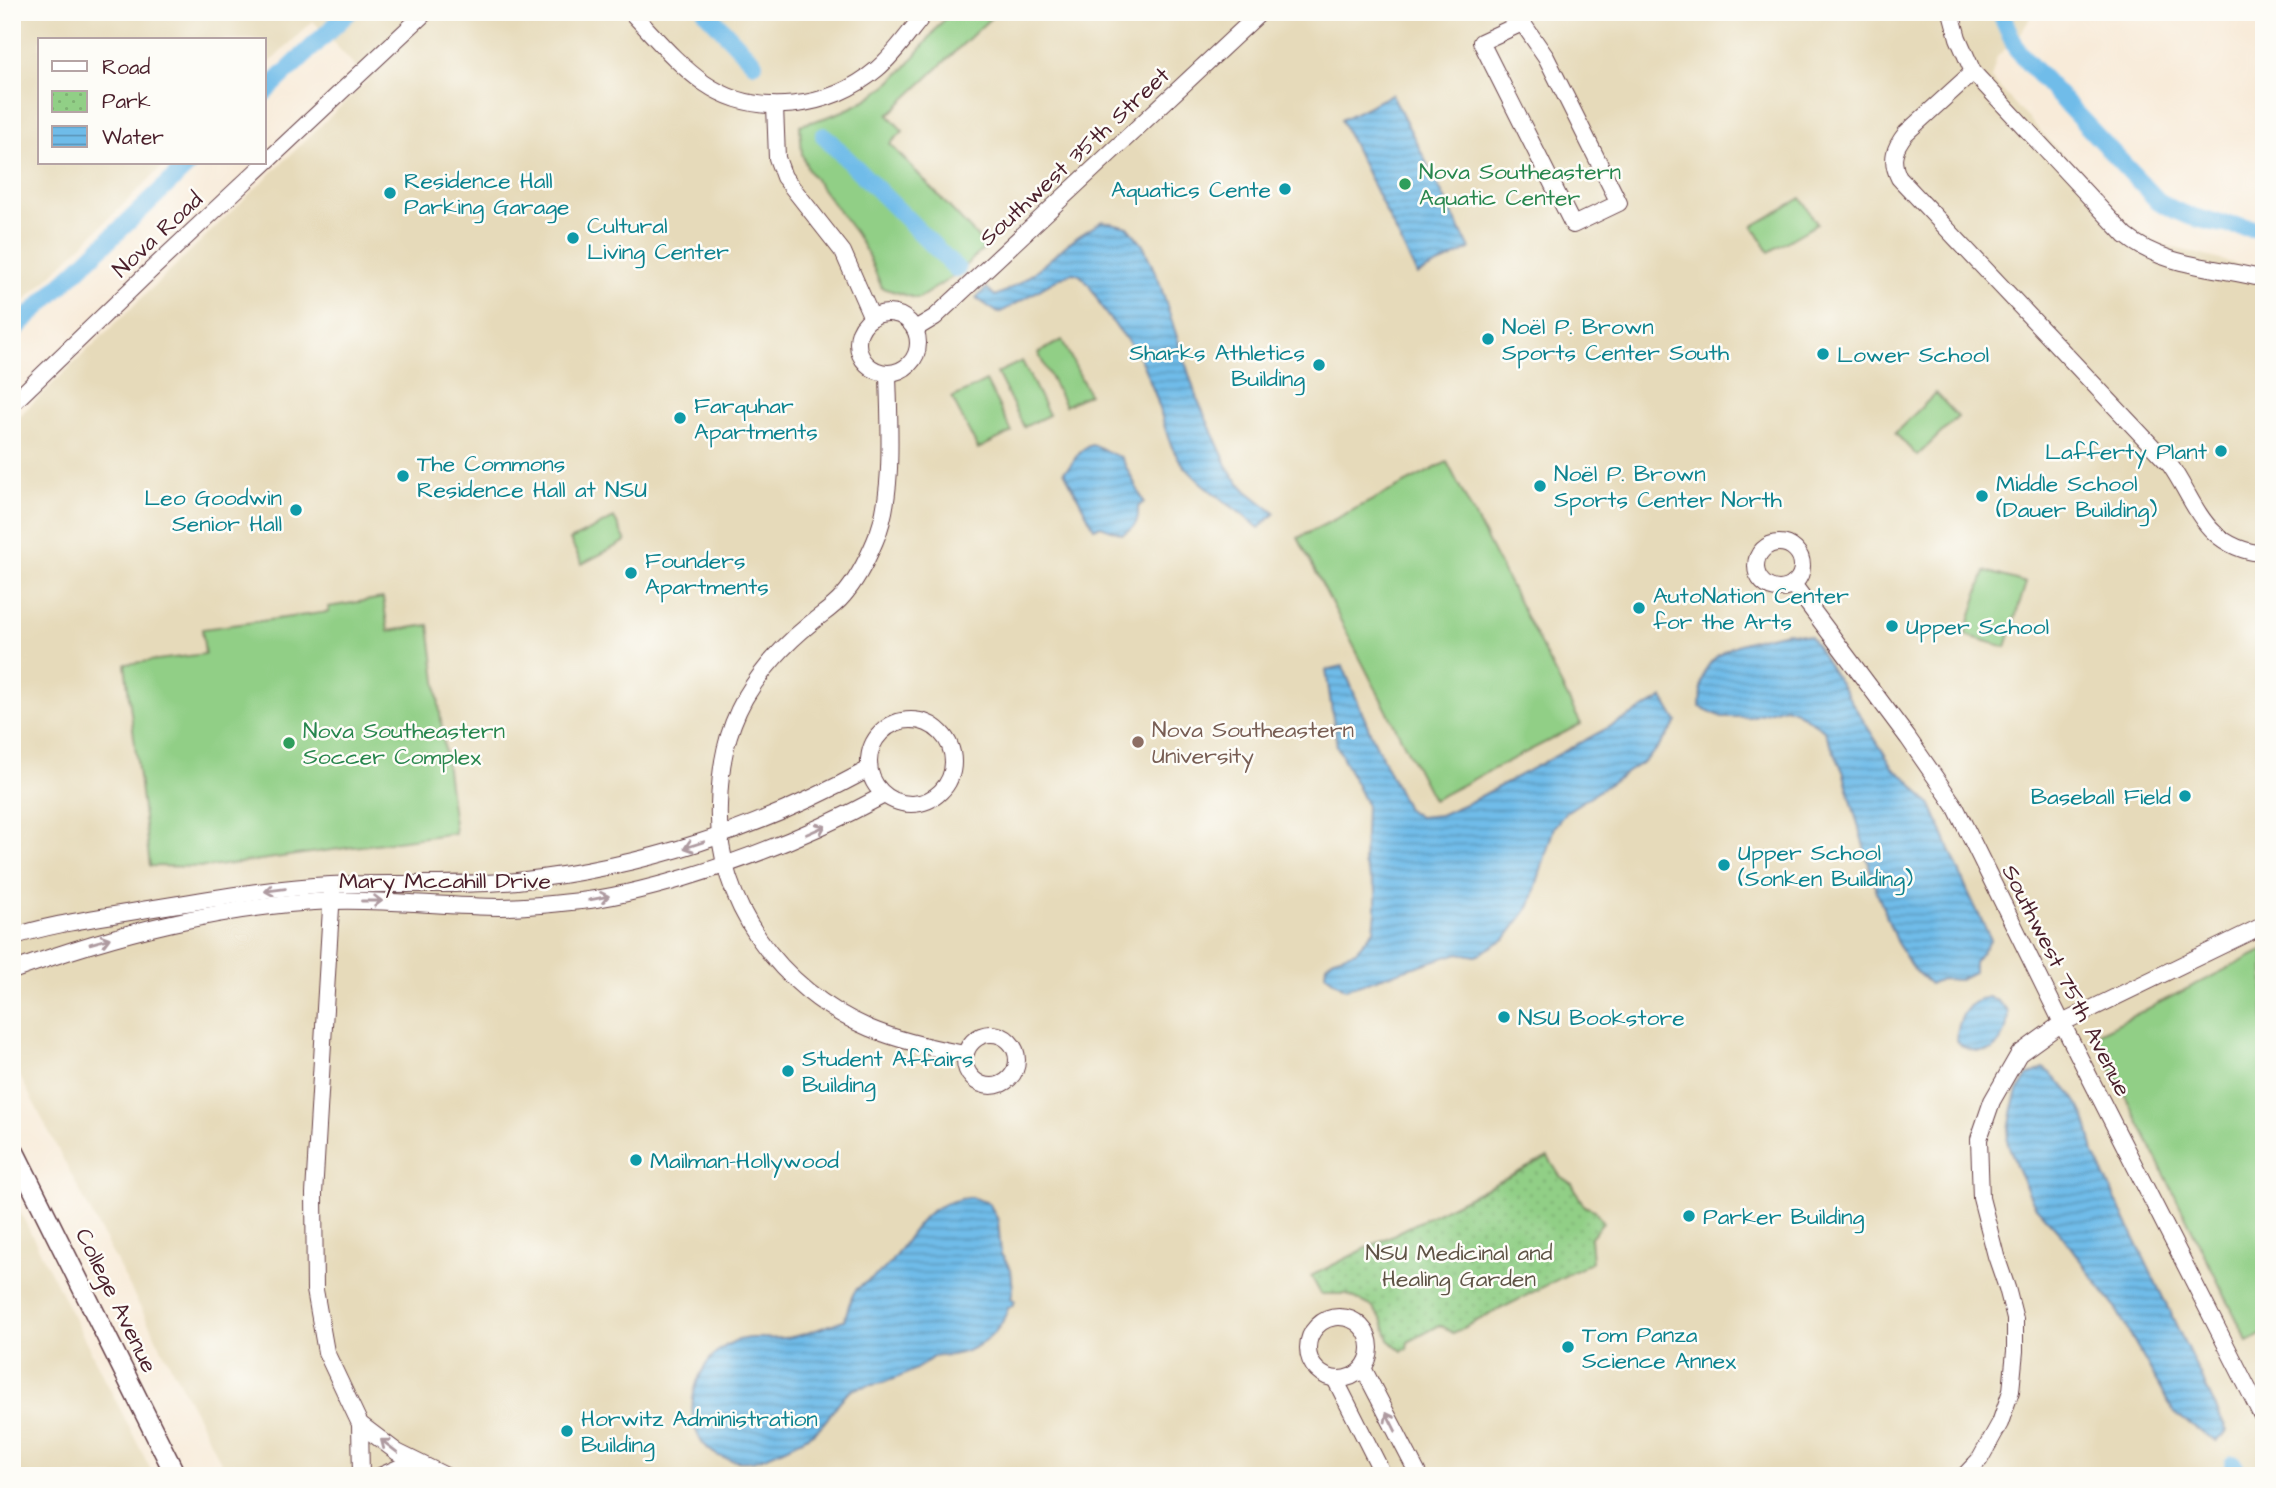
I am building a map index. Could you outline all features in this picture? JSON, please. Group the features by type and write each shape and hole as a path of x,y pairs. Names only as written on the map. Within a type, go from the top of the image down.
{"street":[{"name":"Nova Road","path":"266,162 426,12"},
{"path":"631,12 685,67 706,84 738,100 775,106 822,99 854,86 878,69 926,12"},
{"name":"Southwest 35th Street","path":"915,329 935,317 1261,12"},
{"path":"1951,12 1958,38 1973,72 2136,243 2169,259 2264,279"},
{"path":"1519,18 1546,57 1619,203 1573,225 1481,43 1519,18"},
{"path":"1973,72 1899,142 1893,161 1899,178 2170,465 2198,516 2215,534 2252,553 2264,554"},
{"path":"775,106 777,158 784,177 843,252 872,318"},
{"name":"Nova Road","path":"12,404 264,164"},
{"path":"891,313 909,321 915,329 918,349 907,366 888,373 878,372 870,367 859,351 860,332 872,318 891,313"},
{"path":"888,373 888,473 883,520 877,538 845,594 778,653 740,707 724,751 718,837 725,866 743,912 758,940 799,983 845,1016 866,1027 905,1041 965,1054"},
{"name":"Southwest 75th Avenue","path":"1793,583 1955,806 2264,1420"},
{"path":"903,720 929,723 939,730 948,740 953,752 950,778 943,789 934,798 921,803 896,802 884,795 872,779 869,769 869,756 880,733 903,720"},
{"name":"Mary Mccahill Drive","path":"12,971 74,948 144,928 213,914 332,893 517,881 611,867 665,855 797,805 869,769"},
{"name":"Mary Mccahill Drive","path":"12,937 70,922 275,890 500,907 584,901 645,889 725,866 824,826 884,795"},
{"path":"332,893 314,1194 315,1290 326,1352 360,1424 360,1476"},
{"path":"70,922 74,948"},
{"path":"1964,1476 1980,1460 2000,1423 2011,1391 2015,1351 2015,1319 1981,1198 1979,1139 1992,1101 2019,1054 2062,1023 2264,925"},
{"name":"College Avenue","path":"12,1147 176,1476"},
{"path":"1335,1379 1355,1374 1363,1368 1370,1347 1363,1327 1344,1317 1323,1321 1310,1335 1308,1354 1318,1371 1335,1379 1384,1476"},
{"path":"1363,1368 1419,1476"},
{"path":"360,1424 397,1452 446,1476"},
{"path":"380,1476 392,1469 419,1464"}],"shaded area":[{"name":"Nova Southeastern University","path":"12,12 2034,12 2021,33 1997,57 1991,79 2134,230 2155,243 2264,271 2264,1476 228,1476 12,1061 12,423 368,80 313,21 266,66 266,38 38,38 38,164 165,164 12,313"},
{"path":"12,1196 74,1318 154,1476 12,1476"}],"green space":[{"path":"950,12 997,12 888,115 903,131 890,144 985,245 984,249 951,278 915,298 882,288 856,234 808,170 802,154 800,125 841,112 878,92 908,65"},
{"path":"1801,198 1817,224 1769,252 1753,226"},
{"path":"1062,340 1089,394 1065,406 1038,353"},
{"path":"1022,361 1049,415 1024,427 997,373"},
{"path":"986,381 1012,432 978,449 952,398"},
{"path":"1936,393 1958,417 1917,456 1895,433"},
{"path":"1447,462 1581,724 1433,800 1298,538"},
{"path":"614,518 626,541 582,564 570,540"},
{"path":"1985,571 2026,583 2006,647 1965,635"},
{"name":"Nova Southeastern Soccer Complex","path":"383,598 388,631 429,625 455,833 210,867 150,866 125,664 205,654 202,629 329,612 328,607"},
{"path":"2264,950 2264,1333 2248,1342 2095,1035"},
{"name":"NSU Medicinal and Healing Garden","path":"1548,1157 1560,1176 1572,1184 1584,1206 1595,1210 1603,1223 1590,1238 1592,1262 1453,1333 1438,1326 1408,1342 1407,1349 1402,1351 1389,1340 1383,1321 1371,1306 1347,1294 1321,1294 1311,1276"}],"water":[{"name":"Nova Southeastern Aquatic Center","path":"1392,94 1470,249 1417,275 1341,120"},
{"path":"1102,221 1128,227 1143,245 1159,281 1196,396 1231,474 1247,491 1275,513 1259,528 1206,487 1179,459 1170,442 1140,359 1105,313 1083,278 1073,273 1067,275 998,313 976,298 987,288 995,296 1015,285"},
{"path":"1092,445 1121,457 1144,502 1138,507 1136,524 1122,534 1101,526 1094,528 1064,471 1081,450"},
{"path":"1787,632 1810,636 1894,769 1908,779 1932,807 1991,940 1974,962 1974,972 1958,980 1941,979 1930,984 1913,969 1896,941 1876,890 1843,771 1824,730 1796,711 1785,707 1750,717 1722,717 1700,707 1704,673 1719,655 1740,644"},
{"path":"1343,666 1371,734 1407,809 1419,817 1440,815 1470,802 1663,698 1677,722 1646,760 1566,812 1554,827 1530,906 1506,938 1476,956 1458,953 1345,989 1325,974 1326,965 1334,958 1356,951 1374,930 1376,890 1364,864 1366,804 1337,746 1326,670"},
{"path":"1988,997 1998,1001 2008,1012 2005,1032 1993,1050 1968,1049 1956,1040 1959,1024 1969,1007"},
{"path":"2044,1068 2073,1096 2084,1116 2094,1154 2227,1431 2217,1442 2174,1413 2116,1309 2061,1234 2035,1206 2019,1173 2007,1141 2013,1108 2018,1091 2027,1076"},
{"path":"970,1197 989,1203 998,1220 1001,1254 1011,1269 1011,1298 1015,1301 994,1333 979,1345 961,1353 937,1355 901,1376 851,1391 841,1399 816,1431 766,1456 751,1461 726,1459 709,1449 697,1433 693,1414 694,1394 701,1374 713,1356 738,1340 791,1337 844,1320 856,1290 886,1267 930,1212 954,1200"}],"waterway":[{"path":"266,91 349,12"},
{"path":"706,12 754,63"},
{"path":"2000,12 2017,50 2157,200 2195,218 2264,230"},
{"path":"824,136 957,269"},
{"path":"12,332 189,164"},
{"path":"2233,1464 2240,1476"}],"place":[{"name":"Nova Southeastern Aquatic Center","path":"1405,184"},
{"name":"Aquatics Cente","path":"1285,189"},
{"name":"Residence Hall Parking Garage","path":"390,193"},
{"name":"Cultural Living Center","path":"573,238"},
{"name":"Noël P. Brown Sports Center South","path":"1488,339"},
{"name":"Lower School","path":"1823,354"},
{"name":"Sharks Athletics Building","path":"1319,365"},
{"name":"Farquhar Apartments","path":"680,418"},
{"name":"Lafferty Plant","path":"2221,451"},
{"name":"The Commons Residence Hall at NSU","path":"403,476"},
{"name":"Noël P. Brown Sports Center North","path":"1540,486"},
{"name":"Middle School (Dauer Building)","path":"1982,496"},
{"name":"Leo Goodwin Senior Hall","path":"296,510"},
{"name":"Founders Apartments","path":"631,573"},
{"name":"AutoNation Center for the Arts","path":"1639,608"},
{"name":"Upper School","path":"1892,626"},
{"name":"Nova Southeastern University","path":"1138,742"},
{"name":"Nova Southeastern Soccer Complex","path":"289,743"},
{"name":"Baseball Field","path":"2185,796"},
{"name":"Upper School (Sonken Building)","path":"1724,865"},
{"name":"NSU Bookstore","path":"1504,1017"},
{"name":"Student Affairs Building","path":"788,1071"},
{"name":"Mailman-Hollywood","path":"636,1160"},
{"name":"Parker Building","path":"1689,1216"},
{"name":"Tom Panza Science Annex","path":"1568,1347"},
{"name":"Horwitz Administration Building","path":"567,1431"}]}
